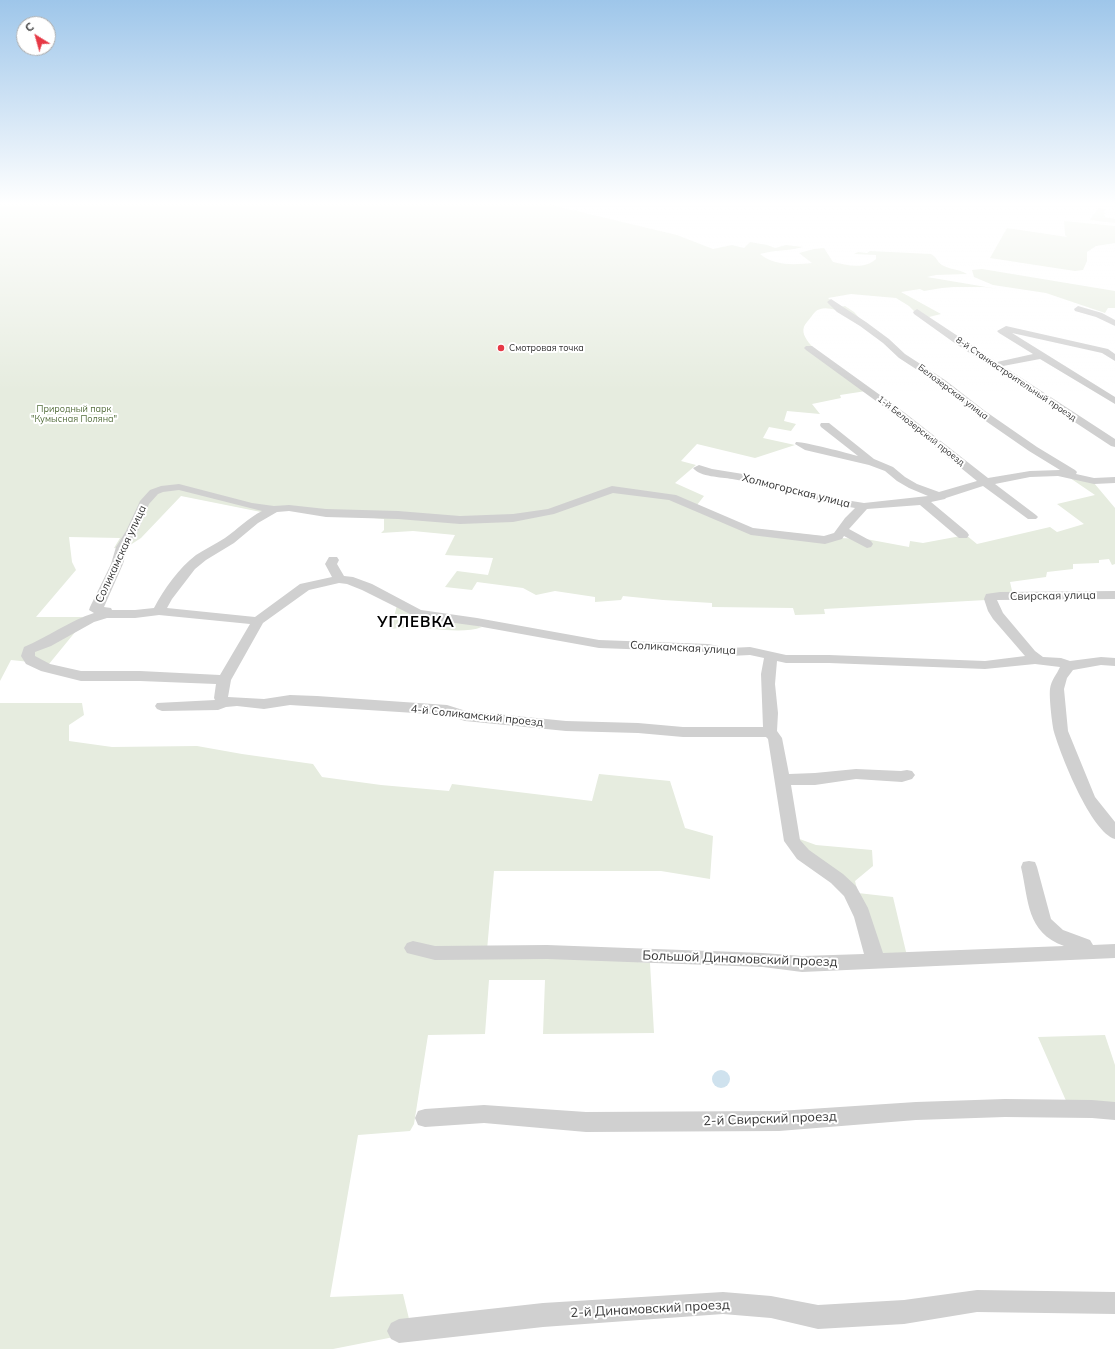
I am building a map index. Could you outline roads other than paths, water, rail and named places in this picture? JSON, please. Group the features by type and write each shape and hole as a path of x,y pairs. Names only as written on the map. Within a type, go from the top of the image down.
{"street":[{"name":"Белозерская улица","path":"831,302 840,310 863,324 886,341 902,356 942,382 988,418 1079,478"},
{"path":"1078,308 1099,315 1115,323"},
{"name":"8-й Станкостроительный проезд","path":"917,312 945,331 958,342 968,347 1115,444"},
{"path":"1115,358 1105,352 1012,330 1007,329 1002,331 1115,401"},
{"name":"1-й Белозерский проезд","path":"809,348 872,392 1010,503 1032,517"},
{"path":"995,365 1043,355"},
{"path":"825,425 872,462"},
{"path":"800,444 809,448 872,462 889,468 901,479 913,486 941,496"},
{"name":"Холмогорская улица","path":"699,468 710,472 743,477 832,501 864,506 923,501 985,482 1030,474 1058,473 1094,481 1115,480"},
{"name":"Соликамская улица","path":"106,614 106,611 96,610 117,564 122,547 132,531 144,502 154,492 160,489 179,487 252,506 274,509 289,508 326,512 398,515 460,520 513,518 536,514 568,506 612,489 672,497 751,531 825,540 838,536 844,530"},
{"path":"923,501 963,535"},
{"path":"864,506 849,521 844,530 867,544"},
{"name":"Соликамская улица","path":"159,611 166,598 191,566 202,556 230,540 254,520 274,509"},
{"path":"223,702 220,698 224,680 258,621 305,588 339,578 331,564 333,560"},
{"name":"Соликамская улица","path":"339,578 367,587 418,614 477,622 599,644 708,648 730,652 750,651 786,659 985,664 1036,660"},
{"name":"Свирская улица","path":"1036,660 1018,638 1006,627 991,604 991,597 1115,595"},
{"name":"Соликамская улица","path":"224,680 140,676 81,676 46,668 31,662 28,656 30,650 46,643 88,619 106,614 135,614 159,611 258,621"},
{"path":"772,656 768,665 772,720 770,732 775,738 783,780 782,789 792,841 798,850 808,859 844,884 852,894 860,907 873,954 878,961"},
{"path":"1036,660 1064,663 1068,666 1115,658"},
{"path":"1101,661 1115,662"},
{"path":"1068,666 1060,678 1057,690 1061,731 1088,798 1096,811 1115,833"},
{"name":"4-й Соликамский проезд","path":"162,706 218,705 223,702 237,701 264,704 290,700 317,701 447,710 465,716 566,726 638,728 683,732 770,732"},
{"path":"783,780 815,779 856,774 902,777 907,775"},
{"path":"1029,867 1042,923 1049,930 1066,939 1084,945 1088,951"},
{"name":"Большой Динамовский проезд","path":"413,948 434,953 547,952 763,960 802,964 1115,951"},
{"name":"2-й Свирский проезд","path":"425,1118 484,1114 586,1122 771,1121 916,1110 1005,1108 1092,1109 1115,1111"},
{"name":"2-й Динамовский проезд","path":"399,1331 543,1315 723,1302 771,1307 818,1317 904,1312 977,1301 1115,1303"}],"water":[{"path":"721,1070 727,1073 730,1079 727,1085 721,1088 715,1085 712,1079 715,1073"}],"place":[{"name":"Смотровая точка","path":"501,348"}],"district":[{"name":"УГЛЕВКА","path":"416,622"}],"park label":[{"name":"Природный парк \"Кумысная Поляна\"","path":"74,414"}]}
